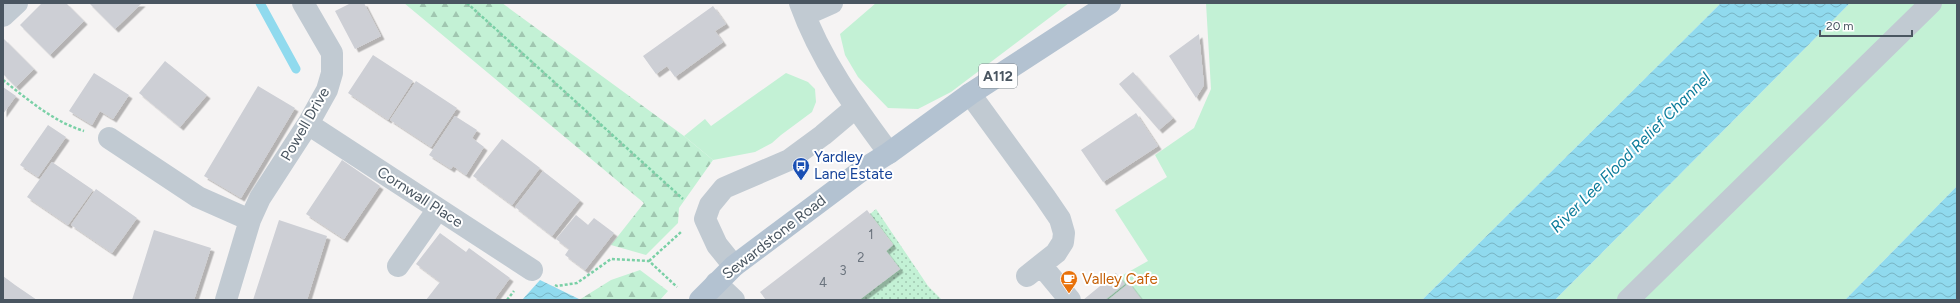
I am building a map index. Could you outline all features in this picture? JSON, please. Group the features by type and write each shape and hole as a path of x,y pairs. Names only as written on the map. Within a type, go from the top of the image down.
{"main road":[{"name":"Sewardstone Road","path":"700,300 734,266 865,168 889,153 970,94 1110,3"}],"street":[{"path":"3,16 16,3"},
{"name":"Powell Drive","path":"226,300 250,220 260,198 308,124 326,90 332,73 332,53 303,3"},
{"path":"832,3 802,9 826,61 855,108 889,153"},
{"path":"1628,300 1931,3"},
{"path":"970,94 1041,190 1060,219 1064,233 1062,242 1056,253 1034,270 1070,300"},
{"path":"734,266 716,245 705,219 710,205 724,188 789,160 823,135 855,108"},
{"name":"Cornwall Place","path":"308,124 532,270"},
{"path":"109,138 198,197 250,220"},
{"path":"398,266 438,209"},
{"path":"716,283 734,300"}],"path":[{"path":"467,3 486,22 705,219 684,229 649,261"},
{"path":"3,80 47,113 72,127 109,138"},
{"path":"532,270 556,286 577,283 611,259 649,261 680,290"}],"green space":[{"path":"404,3 502,3 684,136 713,160 679,208 678,223 646,255 611,245 644,203"},
{"path":"876,3 1069,3 951,92 918,109 888,108 858,77 845,55 840,34"},
{"path":"1206,3 1721,3 1422,300 1102,300 1123,275 1148,261 1115,210 1167,177 1155,155 1194,128 1211,89"},
{"path":"1850,3 1957,3 1957,186 1845,300 1555,300"},
{"path":"786,73 808,82 815,89 816,102 812,112 772,143 755,152 713,160 684,136 705,119 711,126"},
{"path":"876,209 928,286 942,300 859,300 900,269 886,251 893,244 870,214"},
{"path":"640,270 668,291 660,300 579,300 611,280"}],"water":[{"name":"River Lee Flood Relief Channel","path":"1721,3 1850,3 1555,300 1422,300"},
{"path":"1957,186 1957,300 1845,300"},
{"path":"540,280 579,299 522,300"}],"building":[{"path":"42,3 66,3 84,21 50,55 20,25"},
{"path":"89,3 142,3 115,29"},
{"path":"351,3 364,3 381,36 355,49 335,11"},
{"path":"713,6 726,24 715,31 723,42 675,77 667,66 656,74 643,56"},
{"path":"1199,34 1204,85 1196,98 1169,56"},
{"path":"4,39 34,69 16,87 3,74"},
{"path":"373,55 413,81 388,120 348,93"},
{"path":"165,61 207,95 180,127 139,93"},
{"path":"1133,72 1173,118 1159,130 1119,84"},
{"path":"94,73 129,95 113,119 100,111 92,125 69,111"},
{"path":"416,81 457,108 431,147 390,120"},
{"path":"258,86 295,108 241,198 204,176"},
{"path":"3,87 16,96 3,114"},
{"path":"1136,113 1158,146 1103,182 1081,150"},
{"path":"455,116 477,130 472,138 484,147 466,175 453,166 451,169 429,155"},
{"path":"48,125 66,137 38,177 20,165"},
{"path":"502,139 540,168 512,205 473,176"},
{"path":"342,160 380,186 344,239 306,214"},
{"path":"52,162 93,190 68,225 27,197"},
{"path":"543,171 580,200 552,236 515,207"},
{"path":"96,189 137,218 112,253 71,225"},
{"path":"867,210 893,245 886,251 900,269 859,300 766,300 760,292"},
{"path":"576,215 588,225 594,218 614,233 585,270 565,255 569,249 556,239"},
{"path":"279,220 327,236 307,300 253,300"},
{"path":"154,230 211,248 194,300 132,300"},
{"path":"440,233 466,252 469,248 510,278 494,300 426,300 440,282 416,264"},
{"path":"1116,273 1125,284 1105,300 1083,300"},
{"path":"3,276 15,285 37,300 3,300"},
{"path":"1129,283 1142,300 1108,300"}],"waterway":[{"path":"260,3 296,69"}],"place":[{"name":"Yardley Lane Estate","path":"801,181"},
{"name":"Valley Cafe","path":"1069,294"}]}
